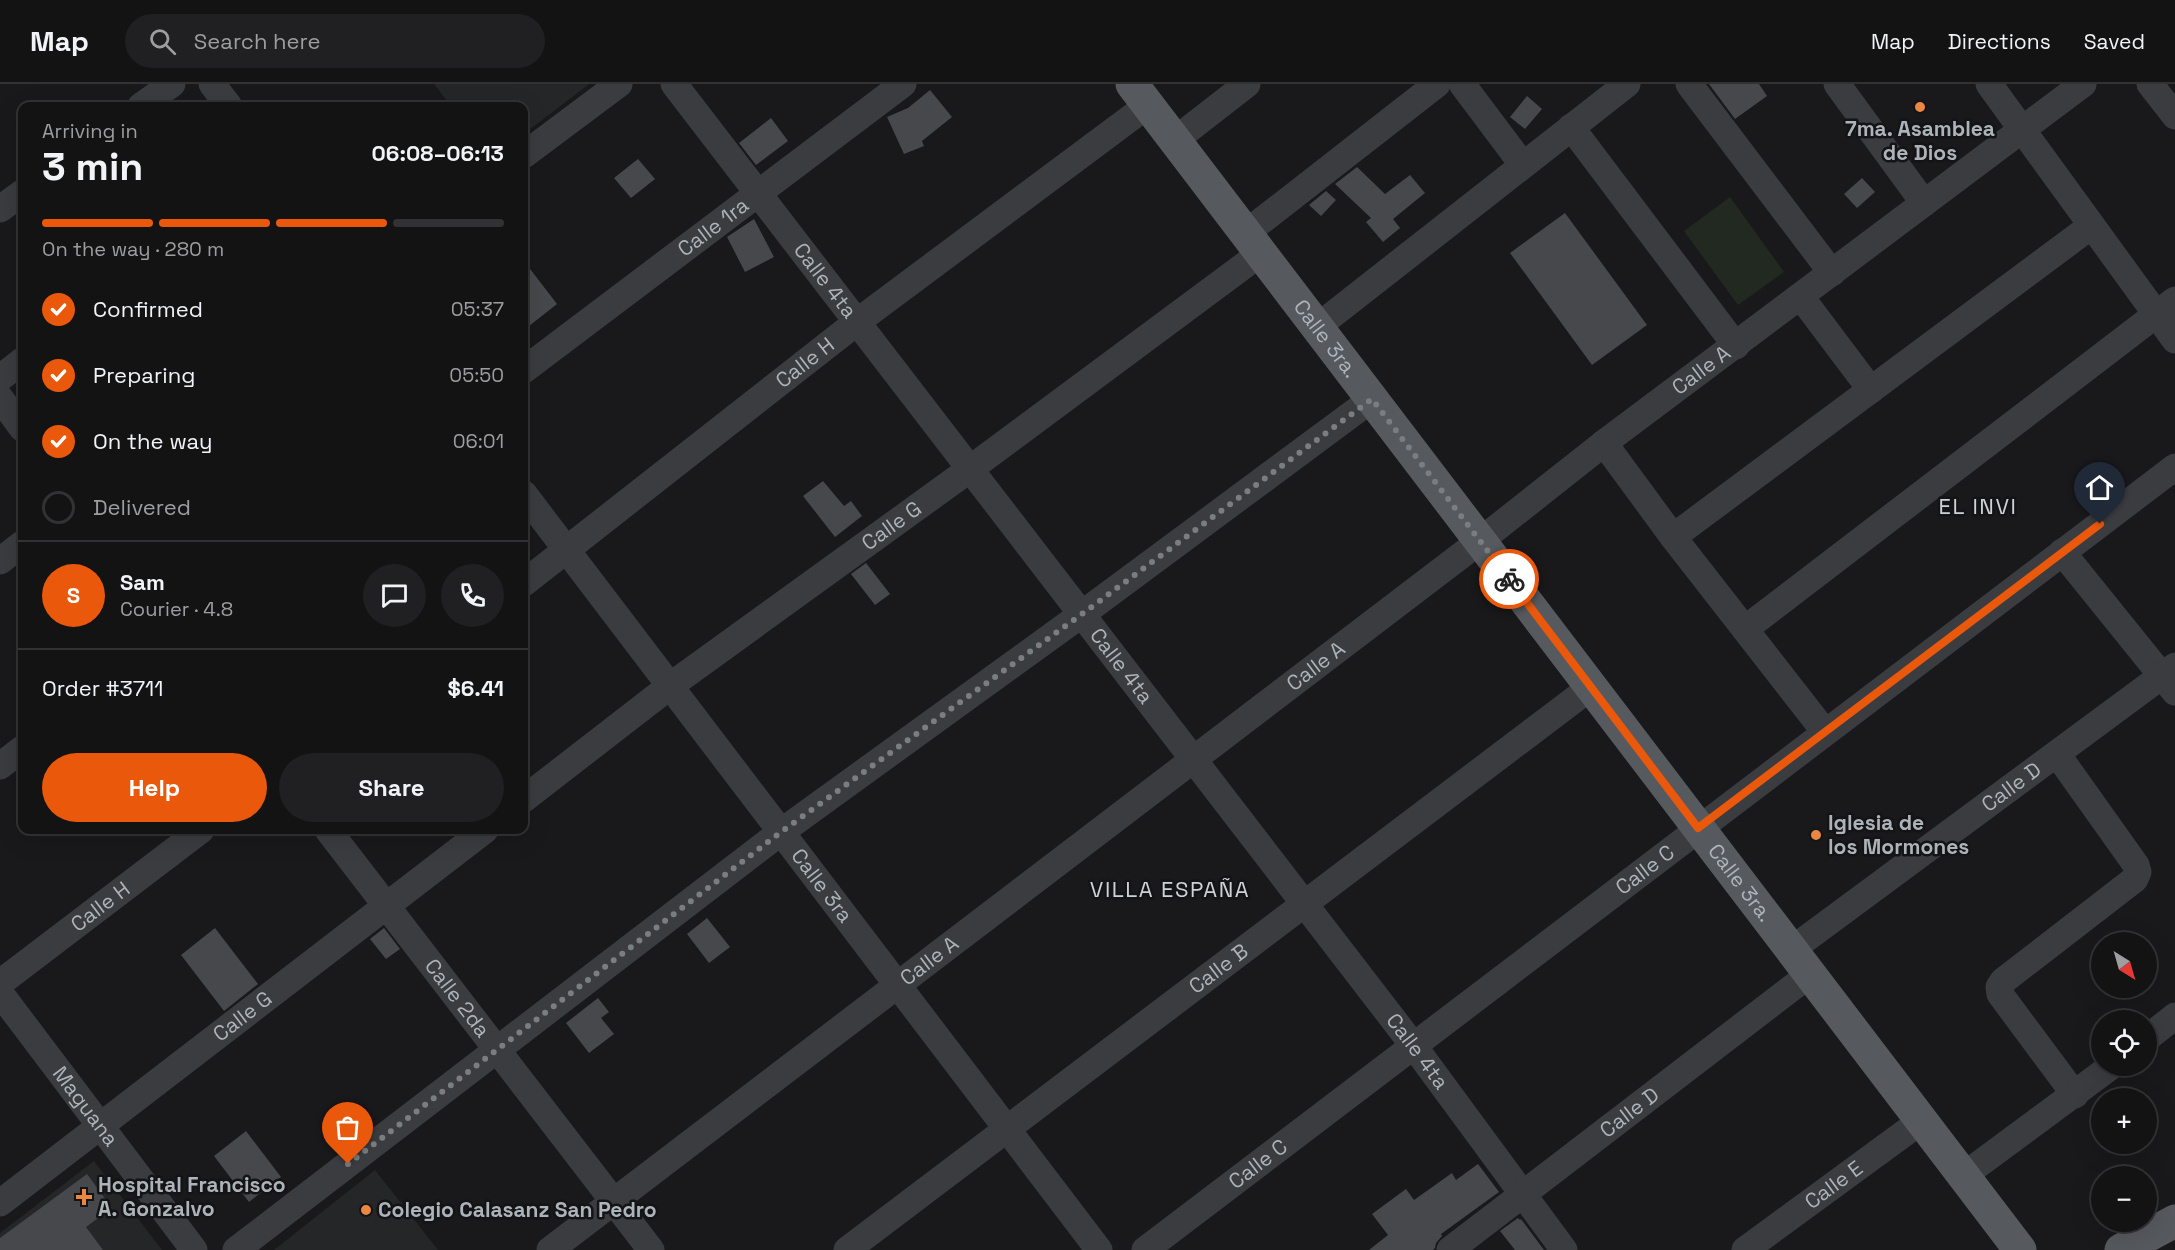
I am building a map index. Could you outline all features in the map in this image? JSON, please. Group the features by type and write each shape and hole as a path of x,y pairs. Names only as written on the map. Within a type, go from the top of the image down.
{"main road":[{"name":"Calle 3ra.","path":"1140,94 2020,1250"},
{"path":"2121,1250 2175,1221"}],"street":[{"path":"147,102 172,84"},
{"path":"212,84 226,102"},
{"path":"528,153 619,84"},
{"name":"Calle 4ta","path":"674,84 1413,1046 1564,1250"},
{"name":"Calle 1ra","path":"528,367 903,84"},
{"path":"1175,140 1247,84"},
{"name":"Calle G","path":"528,797 670,686 970,469 1253,243 1437,84"},
{"path":"1462,84 1522,164"},
{"path":"1317,327 1522,164 1627,84"},
{"path":"1689,84 1832,273"},
{"path":"1837,84 1924,203"},
{"path":"1989,84 2091,226 2165,307 2175,340"},
{"name":"Calle A","path":"550,1250 1480,541 1604,443 2083,84"},
{"path":"2150,84 2175,116"},
{"name":"Calle H","path":"528,580 857,322 1140,94"},
{"path":"1571,127 1736,346"},
{"path":"0,209 18,196"},
{"path":"1673,537 2091,226"},
{"path":"1801,297 1871,390"},
{"path":"1745,629 2165,307"},
{"path":"0,378 18,364"},
{"path":"0,398 18,423"},
{"path":"236,1250 781,832 1082,614 1372,399"},
{"path":"1604,443 1673,537 1825,732"},
{"name":"Calle C","path":"1145,1250 2175,467"},
{"name":"Calle 3ra","path":"528,499 1099,1250"},
{"path":"0,561 18,547"},
{"path":"2062,552 2171,678"},
{"name":"Calle D","path":"1450,1250 1522,1195 1801,962 2056,754 2171,678"},
{"name":"Calle B","path":"847,1250 1591,687"},
{"path":"0,766 18,752"},
{"path":"2056,754 2136,865 2138,872 2135,879 2003,981 2000,987 2000,994 2075,1095"},
{"name":"Calle H","path":"0,983 196,834"},
{"name":"Calle 2da","path":"331,834 651,1250"},
{"name":"Calle G","path":"0,1203 98,1125 480,834"},
{"name":"Maguana","path":"0,993 194,1250"},
{"path":"2157,1030 2175,1016"},
{"path":"1963,1176 2099,1076"},
{"name":"Calle E","path":"1745,1250 1921,1120"}],"shaded area":[{"path":"434,84 589,84 528,131 528,102 448,102"},
{"path":"1730,197 1784,272 1738,305 1684,231"},
{"name":"Hospital Francisco A. Gonzalvo","path":"94,1161 162,1250 0,1250 0,1233"},
{"name":"Colegio Calasanz San Pedro","path":"375,1170 438,1250 274,1250"}],"building":[{"path":"1709,84 1759,84 1767,96 1735,119"},
{"path":"930,90 952,117 922,141 924,146 904,154 887,117 908,108"},
{"path":"1527,96 1542,109 1525,129 1510,117"},
{"path":"771,118 788,141 756,165 739,143"},
{"path":"638,159 655,179 631,198 614,178"},
{"path":"1357,167 1385,194 1410,175 1425,193 1393,219 1400,228 1383,242 1366,222 1371,218 1335,184"},
{"path":"1862,178 1875,192 1857,208 1844,194"},
{"path":"1326,191 1336,200 1321,216 1309,205"},
{"path":"1565,213 1647,325 1592,365 1510,253"},
{"path":"754,219 774,257 745,272 727,237"},
{"path":"528,266 557,304 528,327"},
{"path":"823,481 844,506 851,501 862,516 835,537 803,496"},
{"path":"866,563 890,594 875,605 851,574"},
{"path":"707,918 730,947 709,963 687,934"},
{"path":"215,928 258,984 224,1011 181,955"},
{"path":"384,928 400,949 386,959 370,939"},
{"path":"598,998 609,1012 601,1018 614,1034 589,1053 566,1023"},
{"path":"246,1131 281,1177 249,1202 214,1156"},
{"path":"1478,1164 1499,1192 1441,1234 1433,1250 1369,1250 1388,1235 1372,1214 1406,1189 1414,1200 1452,1173 1456,1180"},
{"path":"87,1174 112,1208 86,1227 103,1250 0,1250 0,1238"},
{"path":"1518,1218 1544,1250 1515,1250 1500,1231"}],"way so far":[{"path":"348,1164 781,832 1082,614 1372,399 1509,579"}],"place":[{"name":"7ma. Asamblea de Dios","path":"1920,107"},
{"name":"Iglesia de los Mormones","path":"1816,835"},
{"name":"Hospital Francisco A. Gonzalvo","path":"84,1197"},
{"name":"Colegio Calasanz San Pedro","path":"366,1210"}],"district":[{"name":"EL INVI","path":"1978,506"},
{"name":"VILLA ESPAÑA","path":"1170,889"}],"route":[{"path":"1509,579 1698,828 2100,524"}]}
